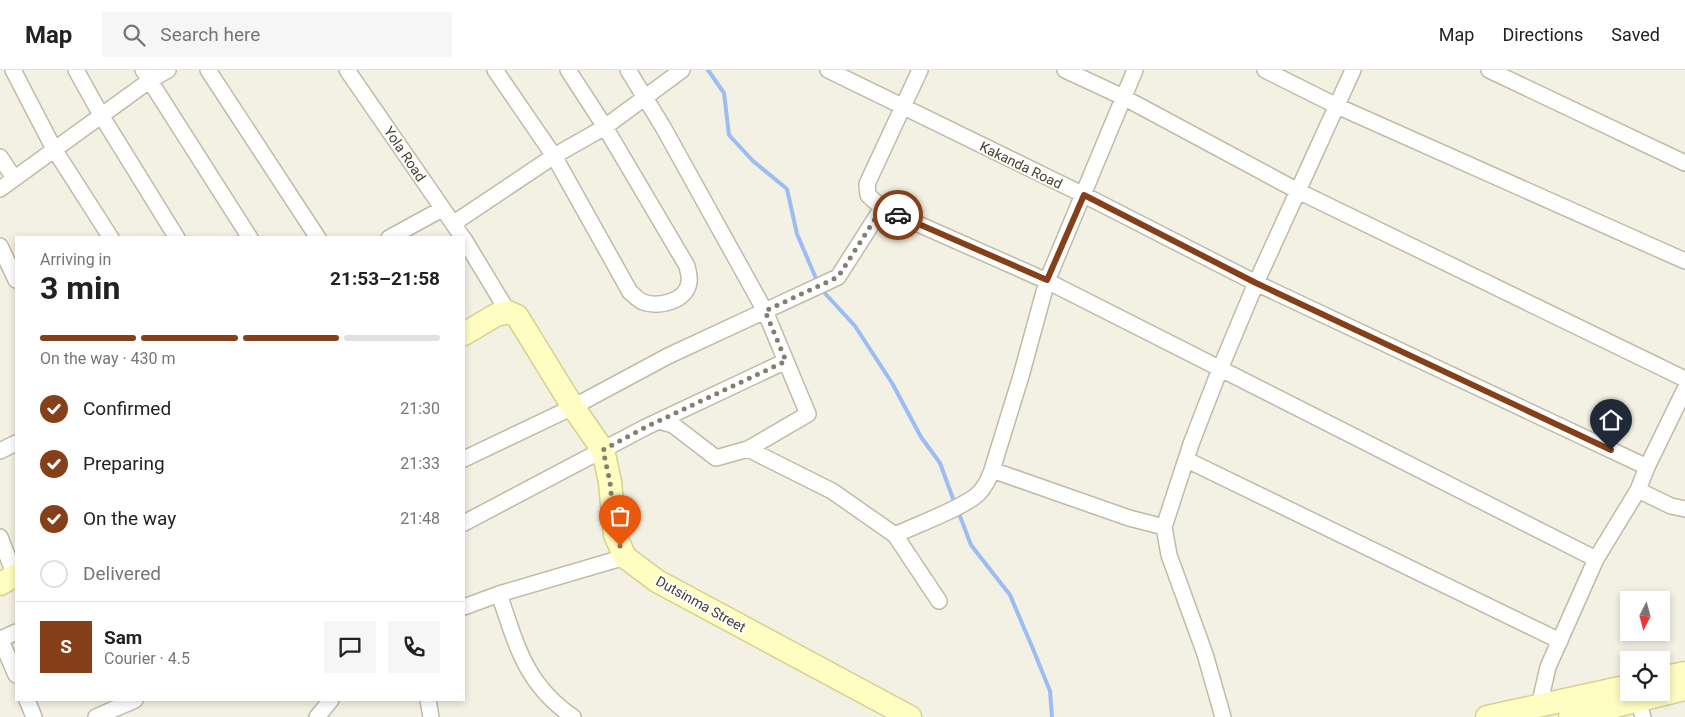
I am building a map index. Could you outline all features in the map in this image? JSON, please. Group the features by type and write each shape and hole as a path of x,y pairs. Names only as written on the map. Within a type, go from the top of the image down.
{"street":[{"path":"12,70 54,149 110,236"},
{"path":"76,70 101,115 176,236"},
{"path":"0,189 101,115 146,76 168,70"},
{"path":"208,70 317,236"},
{"name":"Yola Road","path":"347,70 462,236"},
{"path":"495,70 554,156 630,292 643,302 657,304 671,302 685,293 689,282 687,266 605,127 568,70"},
{"path":"628,70 663,127 765,311 808,414 748,449 716,458 673,425 659,420"},
{"path":"454,223 554,156 605,127 682,70"},
{"name":"Kakanda Road","path":"828,70 1084,195 1256,283 1647,467"},
{"path":"920,70 867,184 868,195 882,208 1047,280 1596,560"},
{"path":"1065,70 1123,97 1298,191 1685,379"},
{"path":"895,535 964,503 978,494 987,484 1021,376 1047,280 1135,70"},
{"path":"1265,70 1337,106 1685,261"},
{"path":"1223,717 1204,654 1169,555 1164,528 1191,444 1220,369 1256,283 1353,70"},
{"path":"1489,70 1685,163"},
{"path":"146,76 249,236"},
{"path":"0,158 14,178"},
{"path":"465,459 573,407 668,356 838,277 882,208"},
{"path":"393,236 442,209"},
{"name":"Yola Road","path":"465,241 508,312"},
{"path":"0,246 15,278"},
{"path":"465,333 496,315 508,312 517,316 573,407 603,450 610,482 615,535 624,557 499,594 465,607"},
{"path":"465,521 659,420 786,361"},
{"path":"1540,706 1548,667 1596,560 1638,490 1647,467 1685,389"},
{"path":"0,451 15,444"},
{"path":"748,449 832,491 895,535 939,601"},
{"path":"1187,460 1560,642"},
{"path":"992,470 1129,518 1164,528"},
{"path":"1638,490 1670,506 1685,509"},
{"path":"0,537 10,578"},
{"name":"Dutsinma Street","path":"624,557 657,581 910,717"},
{"path":"499,594 522,660 532,677 556,706 573,717"},
{"path":"15,632 0,639 15,673"},
{"path":"1670,676 1685,673"},
{"path":"1670,693 1685,689"},
{"path":"27,701 34,717"},
{"path":"96,717 133,701"},
{"path":"318,716 330,701"},
{"path":"428,701 431,717"},
{"path":"1487,717 1540,706 1636,701"},
{"path":"1570,717 1636,701"}],"waterway":[{"path":"708,70 724,93 729,135 753,161 787,189 797,234 818,283"},
{"path":"821,289 855,326 892,383 921,437 940,463 955,504"},
{"path":"958,511 971,545 1010,595 1050,691 1052,717"}],"way so far":[{"path":"620,546 615,535 610,482 603,450 646,427 786,361 765,311 838,277 882,208 898,215"}],"route":[{"path":"898,215 1047,280 1084,195 1256,283 1611,450"}]}
